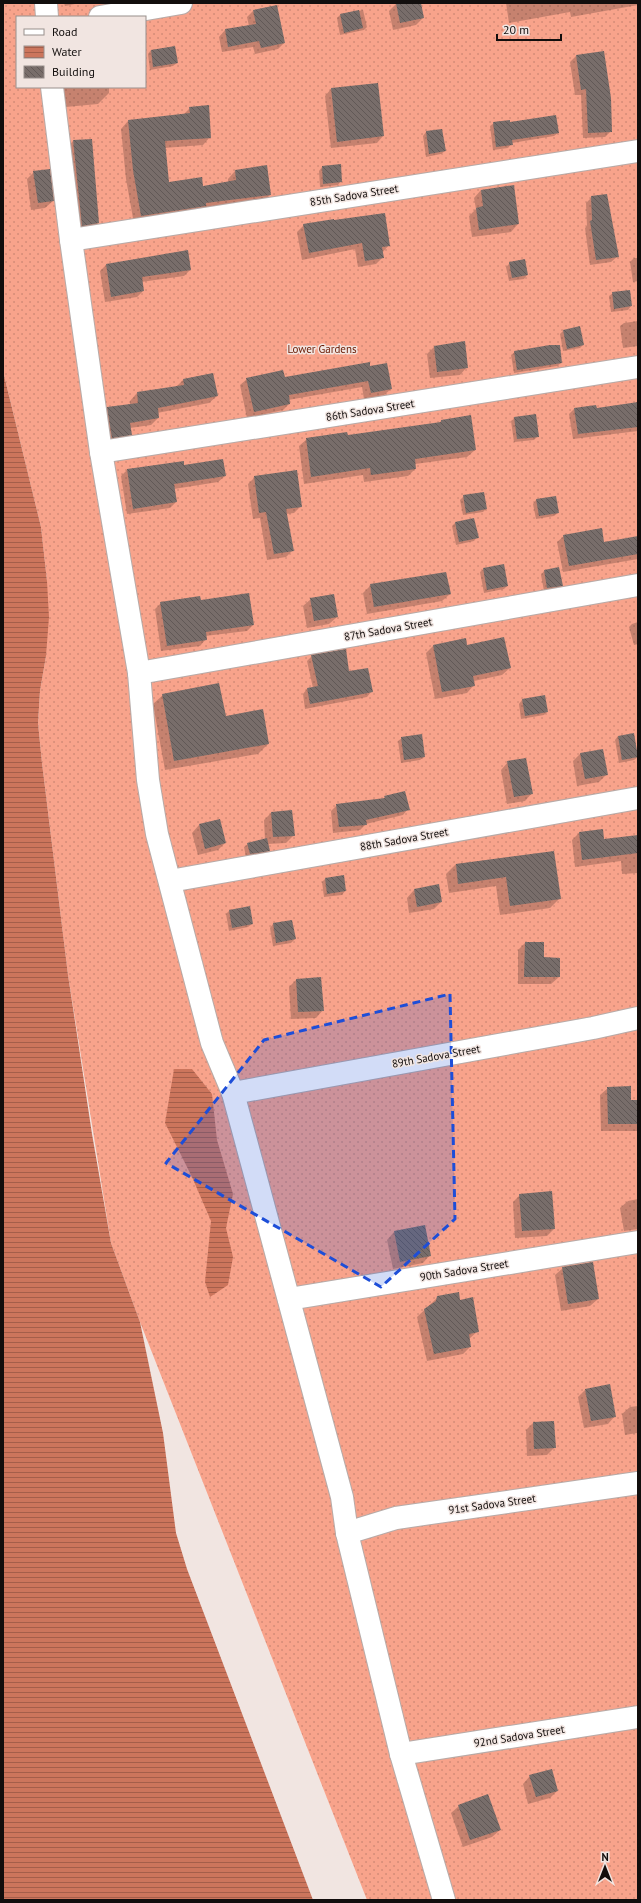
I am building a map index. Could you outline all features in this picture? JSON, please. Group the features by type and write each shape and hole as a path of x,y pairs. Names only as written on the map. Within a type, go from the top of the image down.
{"street":[{"path":"46,3 46,16"},
{"path":"106,16 181,3"},
{"path":"52,88 71,240 101,452 138,673 148,780 157,834 212,1043 233,1092 289,1299 342,1497 347,1533 401,1754 444,1900"},
{"name":"85th Sadova Street","path":"71,240 638,151"},
{"name":"86th Sadova Street","path":"101,452 638,367"},
{"name":"87th Sadova Street","path":"138,673 638,585"},
{"name":"88th Sadova Street","path":"170,881 638,798"},
{"name":"89th Sadova Street","path":"233,1092 593,1028 638,1018"},
{"name":"90th Sadova Street","path":"289,1299 638,1242"},
{"name":"91st Sadova Street","path":"347,1533 396,1518 638,1483"},
{"name":"92nd Sadova Street","path":"401,1754 638,1717"}],"highlighted area":[{"path":"450,994 455,1219 381,1287 166,1163 264,1040"}],"green space":[{"name":"Lower Gardens","path":"3,3 638,3 638,1900 367,1900 140,1322 111,1243 68,975 38,723 40,691 46,656 47,581 41,527 3,371"}],"water":[{"path":"3,371 41,527 49,617 46,656 40,691 38,723 68,975 92,1134 111,1243 140,1322 163,1433 176,1533 187,1569 313,1900 3,1900"},
{"path":"174,1069 192,1069 212,1094 217,1140 233,1194 226,1228 233,1257 228,1285 210,1297 205,1282 211,1221 192,1177 165,1123"}],"building":[{"path":"396,3 421,3 424,18 400,23"},
{"path":"277,5 285,43 261,48 259,41 228,47 225,29 256,24 253,10"},
{"path":"359,10 363,28 344,33 340,14"},
{"path":"175,46 178,63 153,67 151,50"},
{"path":"604,51 611,98 612,132 588,133 586,89 581,90 576,55"},
{"path":"378,83 384,136 337,142 331,88"},
{"path":"209,105 211,138 165,141 169,182 202,177 203,186 236,180 235,170 267,165 271,195 206,203 206,206 141,216 133,170 128,120 190,113 189,107"},
{"path":"556,115 559,133 512,140 513,145 496,147 493,122 510,120 510,122"},
{"path":"442,129 446,151 429,154 426,131"},
{"path":"92,139 99,223 82,226 73,140"},
{"path":"341,164 342,182 323,184 322,166"},
{"path":"50,169 54,201 38,203 33,171"},
{"path":"514,185 519,224 479,230 476,208 483,206 481,190"},
{"path":"607,194 619,257 596,260 590,221 592,220 591,196"},
{"path":"385,213 390,246 382,247 384,258 365,261 362,243 309,253 303,224"},
{"path":"188,250 191,270 142,277 144,291 111,297 106,264"},
{"path":"525,259 528,275 512,278 509,262"},
{"path":"630,290 632,306 614,309 612,292"},
{"path":"580,326 584,345 567,349 563,330"},
{"path":"465,341 468,368 437,372 434,346"},
{"path":"550,345 560,345 562,363 517,370 514,351"},
{"path":"370,362 370,366 387,363 392,389 371,393 368,381 289,395 290,404 254,412 246,378 283,370 285,377"},
{"path":"213,373 218,396 158,408 159,418 130,423 132,435 112,438 107,407 138,403 137,392 184,385 183,379"},
{"path":"638,402 638,427 578,434 574,408 596,405 597,408"},
{"path":"536,414 539,437 517,439 514,417"},
{"path":"471,415 476,450 415,459 416,469 371,475 370,468 311,477 306,438 347,432 348,435 441,422 441,420"},
{"path":"223,459 226,476 174,484 177,502 133,509 127,469 184,461 184,465"},
{"path":"297,470 302,507 286,509 294,551 274,554 266,512 259,513 254,476"},
{"path":"484,492 487,509 466,513 463,495"},
{"path":"556,496 559,513 539,516 536,499"},
{"path":"474,518 479,538 459,542 455,522"},
{"path":"602,528 604,542 638,536 638,554 569,566 563,535"},
{"path":"504,564 508,586 487,590 483,568"},
{"path":"559,567 563,586 547,588 544,570"},
{"path":"446,572 451,594 374,607 370,584"},
{"path":"249,593 254,625 206,632 207,640 167,646 160,602 200,596 201,600"},
{"path":"334,594 338,617 314,621 310,598"},
{"path":"504,637 511,668 473,676 475,686 442,692 433,645 466,638 467,645"},
{"path":"346,649 349,671 368,668 373,692 310,704 307,688 318,686 311,655"},
{"path":"219,683 226,716 263,709 269,744 174,761 162,694"},
{"path":"545,695 548,712 525,716 522,699"},
{"path":"634,733 638,757 622,760 618,736"},
{"path":"422,734 425,757 404,760 401,737"},
{"path":"603,749 608,775 585,779 580,753"},
{"path":"526,758 533,794 514,797 507,761"},
{"path":"405,791 410,810 366,820 367,825 339,827 336,804 385,798 384,796"},
{"path":"292,810 295,836 273,837 271,812"},
{"path":"220,819 226,843 205,849 199,824"},
{"path":"603,829 604,839 638,835 638,853 582,860 579,832"},
{"path":"267,838 270,851 250,854 247,843"},
{"path":"554,851 561,899 510,906 506,877 458,884 456,864"},
{"path":"344,875 346,891 327,894 325,878"},
{"path":"439,884 442,902 417,907 414,889"},
{"path":"250,906 253,924 232,928 229,910"},
{"path":"292,920 296,939 276,943 273,923"},
{"path":"525,942 544,942 544,957 560,958 560,977 524,977"},
{"path":"321,977 324,1011 298,1012 296,979"},
{"path":"631,1086 631,1100 638,1100 638,1124 608,1124 607,1087"},
{"path":"552,1191 555,1229 522,1231 519,1194"},
{"path":"425,1225 431,1256 400,1262 394,1231"},
{"path":"593,1262 599,1299 568,1304 562,1267"},
{"path":"459,1292 460,1300 473,1297 479,1332 469,1334 471,1347 434,1354 424,1309 436,1301 437,1296"},
{"path":"610,1384 616,1417 591,1421 585,1389"},
{"path":"554,1421 556,1448 534,1449 533,1422"},
{"path":"552,1769 558,1791 536,1797 529,1775"},
{"path":"488,1794 501,1830 470,1840 458,1805"}]}
